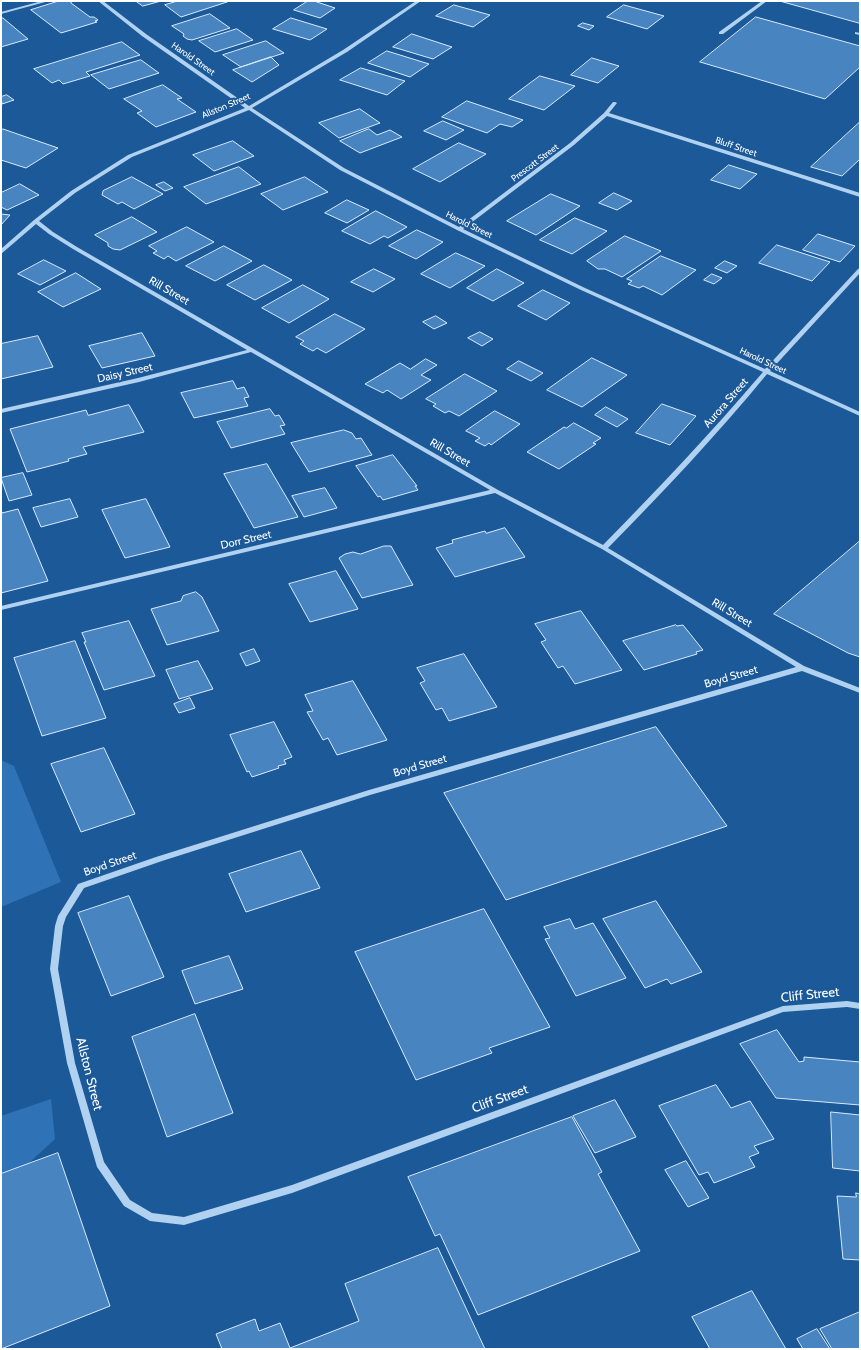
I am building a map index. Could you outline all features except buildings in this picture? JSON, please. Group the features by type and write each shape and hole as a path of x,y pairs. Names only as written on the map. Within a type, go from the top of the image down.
{"street":[{"path":"1,13 47,1"},
{"name":"Harold Street","path":"100,1 144,35 249,108 342,169 459,229 583,288 860,414"},
{"name":"Allston Street","path":"1,252 36,221 73,192 130,156 249,108 345,51 419,1"},
{"path":"720,33 765,1"},
{"name":"Prescott Street","path":"459,229 572,144 606,114 615,103"},
{"name":"Bluff Street","path":"606,114 860,195"},
{"name":"Rill Street","path":"36,221 51,233 75,248 496,491 604,548 802,668 860,691"},
{"name":"Aurora Street","path":"604,548 669,482 735,409 766,372 860,270"},
{"name":"Daisy Street","path":"1,411 140,380 252,350"},
{"name":"Dorr Street","path":"1,608 496,491"},
{"name":"Boyd Street","path":"62,916 81,886 160,859 369,793 802,668"},
{"name":"Allston Street","path":"62,916 58,926 54,969 71,1063 100,1164 127,1203 150,1217"},
{"name":"Cliff Street","path":"150,1217 184,1221 292,1189 783,1009 847,1004 860,1006"}],"shaded area":[{"path":"1,760 14,766 61,882 1,907"},
{"path":"51,1099 55,1139 1,1189 1,1116"}]}
